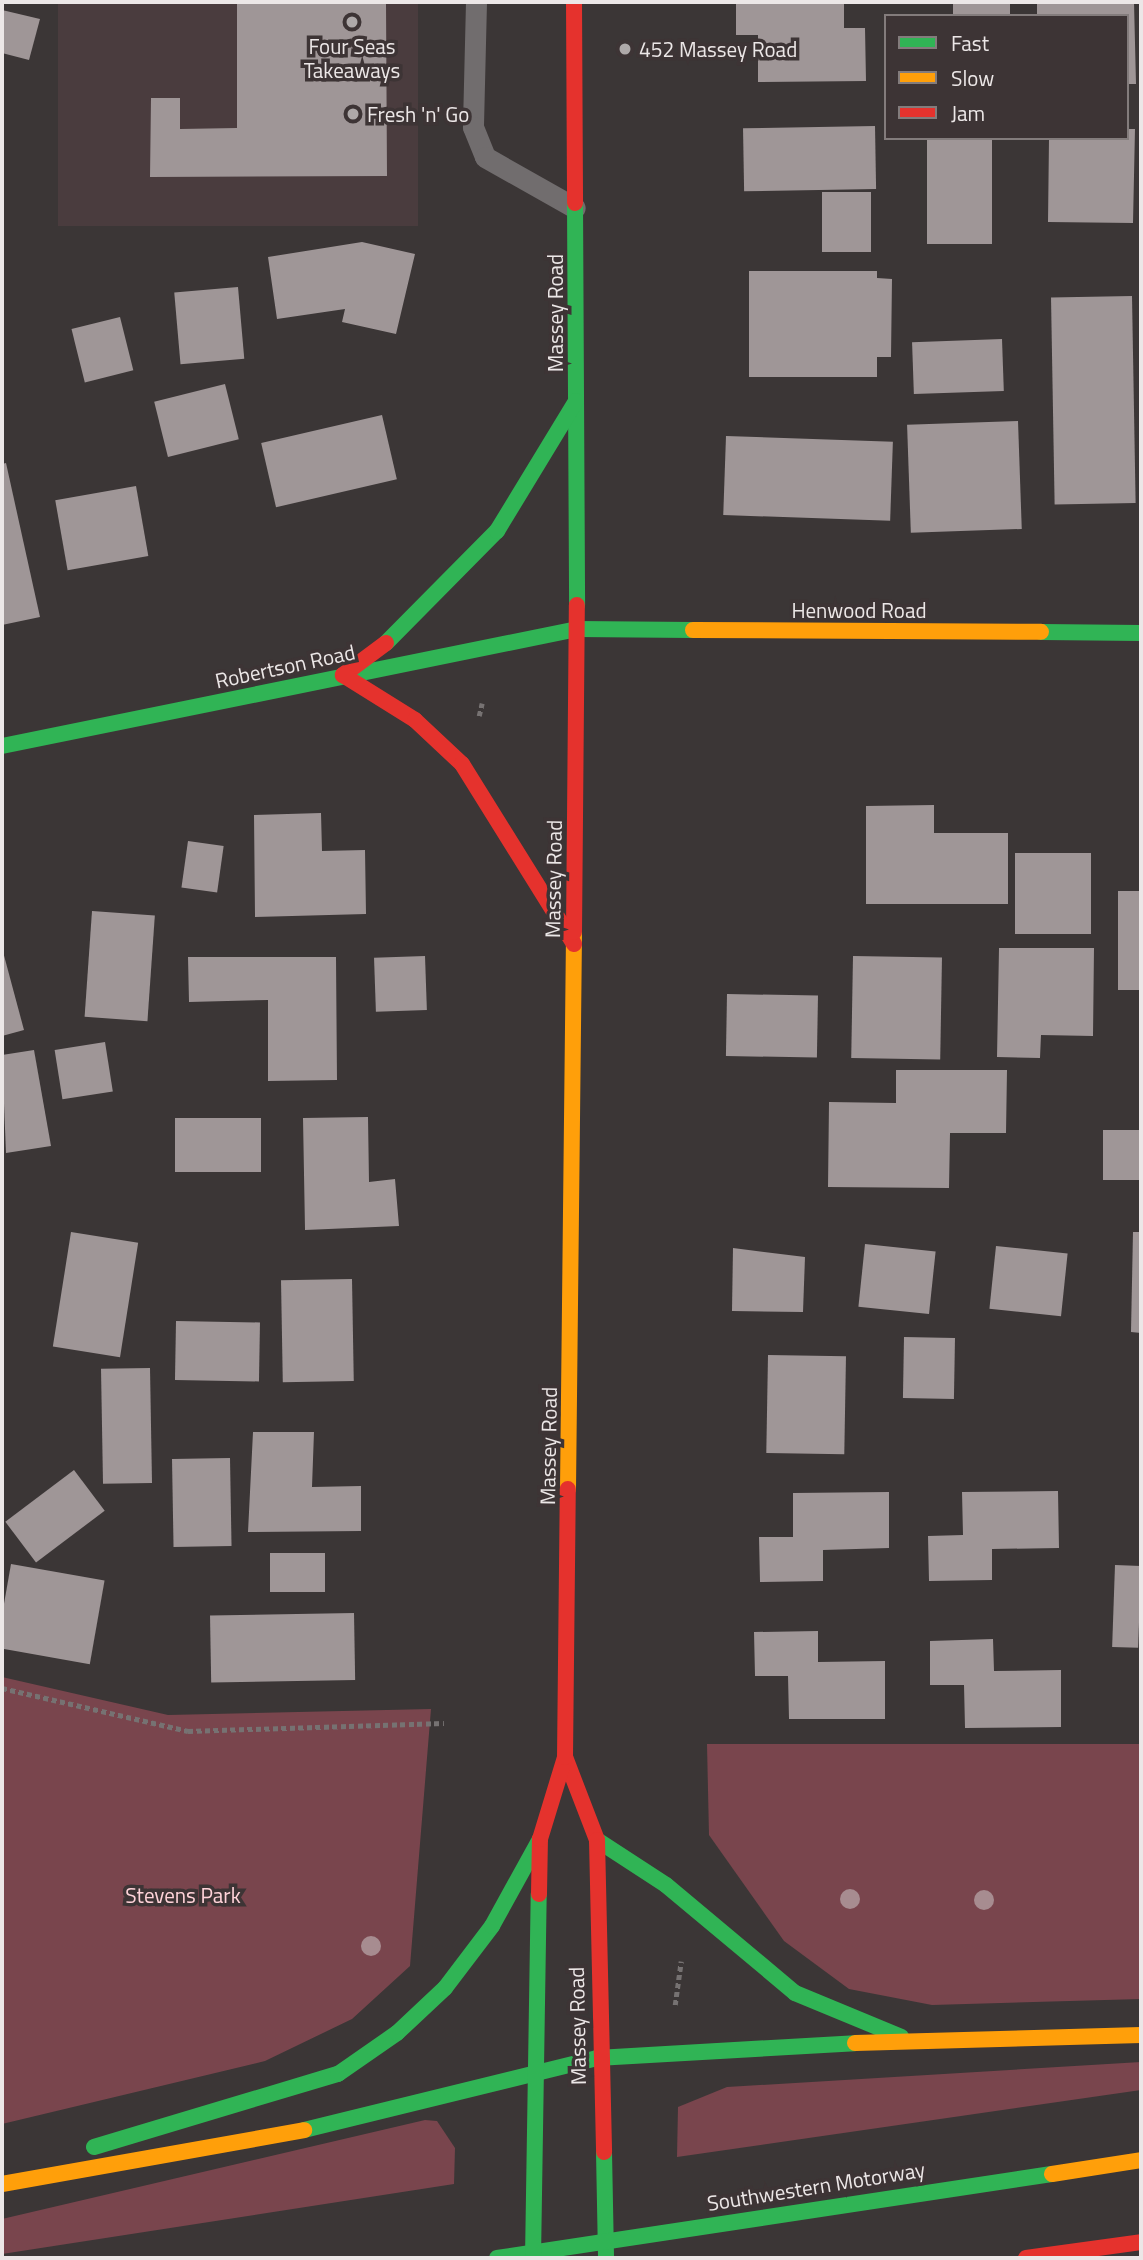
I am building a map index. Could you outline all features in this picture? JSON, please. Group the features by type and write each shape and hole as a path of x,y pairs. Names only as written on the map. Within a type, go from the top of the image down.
{"main road":[{"name":"Massey Road","path":"533,2258 540,1839 565,1757 577,629 574,2"},
{"path":"574,944 462,764 415,720 343,675 404,630 497,531 576,400"},
{"name":"Henwood Road","path":"577,629 1141,633"},
{"name":"Robertson Road","path":"2,746 577,629"},
{"name":"Massey Road","path":"565,1757 597,1840 597,2058 606,2258"},
{"path":"2,2176 338,2074 397,2033 445,1988 492,1926 540,1839"},
{"path":"597,1840 666,1885 795,1993 908,2040"},
{"path":"2,2184 303,2130 597,2058 908,2040 1141,2035"},
{"name":"Southwestern Motorway","path":"497,2258 1141,2160"},
{"path":"1026,2258 1141,2242"}],"lane":[{"path":"475,2 473,127 485,157 575,208"}],"path":[{"path":"2,1688 188,1731 444,1723"},
{"path":"674,2012 682,1952"}],"shaded area":[{"path":"58,2 418,2 418,226 58,226"}],"green space":[{"name":"Stevens Park","path":"2,1677 168,1715 431,1709 410,1966 352,2019 265,2061 2,2124"},
{"path":"707,1744 1141,1744 1141,1999 932,2005 849,1989 784,1941 709,1835"},
{"path":"1141,2062 1141,2090 677,2157 678,2107 727,2087"},
{"path":"425,2120 437,2121 455,2148 454,2184 2,2254 2,2219"}],"building":[{"path":"237,2 386,2 387,176 150,177 151,98 180,98 180,129 237,128"},
{"path":"736,2 844,2 844,28 865,28 866,81 758,82 758,35 736,35"},
{"path":"953,2 1010,2 1010,14 953,14"},
{"path":"1037,2 1134,2 1136,84 1129,84 1129,14 1037,14"},
{"path":"2,10 40,19 29,60 2,53"},
{"path":"875,126 876,189 744,191 743,128"},
{"path":"1129,129 1135,129 1133,223 1048,222 1049,140 1129,140"},
{"path":"927,140 992,140 992,244 927,244"},
{"path":"822,192 871,192 871,252 822,252"},
{"path":"362,242 415,254 396,334 342,322 345,309 277,319 268,257"},
{"path":"749,271 877,271 877,278 892,279 891,357 877,357 877,377 749,377"},
{"path":"238,287 244,359 181,364 174,293"},
{"path":"1132,296 1136,503 1055,504 1051,297"},
{"path":"120,317 133,370 85,382 71,329"},
{"path":"1002,339 1004,391 914,394 912,342"},
{"path":"225,384 239,439 168,457 154,402"},
{"path":"382,415 397,479 276,507 261,443"},
{"path":"1018,421 1022,529 911,533 907,425"},
{"path":"726,436 893,442 890,521 723,515"},
{"path":"6,463 40,617 2,625 2,464"},
{"path":"136,486 148,556 68,570 55,500"},
{"path":"934,805 934,833 1008,833 1008,904 866,904 866,806"},
{"path":"321,813 322,851 365,850 366,914 255,917 254,815"},
{"path":"188,841 224,846 217,893 181,888"},
{"path":"1015,853 1091,853 1091,934 1015,934"},
{"path":"1118,891 1141,891 1141,990 1118,990"},
{"path":"92,911 155,915 147,1021 85,1017"},
{"path":"2,948 24,1030 2,1036"},
{"path":"999,948 1094,948 1093,1036 1041,1035 1040,1058 997,1057"},
{"path":"425,956 427,1010 376,1012 374,958"},
{"path":"853,956 942,958 940,1060 851,1058"},
{"path":"188,957 336,957 337,1080 268,1081 268,1000 189,1002"},
{"path":"727,994 818,996 817,1058 726,1056"},
{"path":"105,1042 113,1091 62,1099 55,1050"},
{"path":"34,1050 51,1146 6,1153 2,1055"},
{"path":"896,1070 1007,1070 1006,1133 950,1133 949,1188 828,1187 829,1102 896,1103"},
{"path":"368,1117 369,1182 395,1179 399,1226 305,1230 303,1118"},
{"path":"175,1118 261,1118 261,1172 175,1172"},
{"path":"1103,1130 1141,1130 1141,1180 1103,1180"},
{"path":"71,1232 138,1243 120,1357 53,1347"},
{"path":"1133,1232 1141,1232 1141,1333 1131,1332"},
{"path":"865,1244 936,1251 929,1314 858,1307"},
{"path":"996,1246 1068,1254 1061,1316 989,1309"},
{"path":"733,1248 805,1257 803,1312 732,1311"},
{"path":"352,1279 354,1381 283,1382 281,1280"},
{"path":"176,1321 260,1322 259,1381 175,1380"},
{"path":"904,1337 955,1338 954,1399 903,1398"},
{"path":"768,1355 846,1356 844,1454 766,1453"},
{"path":"150,1368 152,1483 103,1484 101,1369"},
{"path":"253,1432 314,1432 312,1487 361,1486 361,1531 248,1532"},
{"path":"230,1458 232,1546 174,1547 172,1459"},
{"path":"74,1470 105,1511 36,1562 5,1522"},
{"path":"1058,1491 1059,1548 992,1549 992,1580 929,1581 928,1536 963,1535 962,1492"},
{"path":"889,1492 889,1548 823,1550 823,1581 760,1582 759,1537 793,1537 793,1493"},
{"path":"270,1553 325,1553 325,1592 270,1592"},
{"path":"11,1564 105,1580 90,1664 2,1649 2,1615"},
{"path":"1115,1565 1141,1566 1138,1648 1112,1647"},
{"path":"354,1613 355,1680 211,1683 210,1616"},
{"path":"818,1631 818,1662 885,1661 885,1719 789,1719 788,1676 755,1676 754,1632"},
{"path":"993,1639 994,1671 1061,1670 1061,1727 965,1728 964,1685 930,1685 930,1641"}],"traffic: fast":[{"path":"575,203 577,605"},
{"path":"386,643 497,531 576,401"},
{"path":"2,746 577,629 693,630"},
{"path":"1041,632 1141,633"},
{"path":"94,2147 338,2074 397,2033 445,1988 492,1926 540,1839"},
{"path":"597,1840 666,1885 795,1993 901,2037"},
{"path":"533,2258 539,1894"},
{"path":"304,2130 597,2058 855,2043"},
{"path":"604,2152 606,2258"},
{"path":"497,2258 1052,2174"}],"traffic: slow":[{"path":"693,630 1041,632"},
{"path":"568,1489 574,932"},
{"path":"855,2043 1141,2035"},
{"path":"2,2184 304,2130"},
{"path":"1052,2174 1141,2160"}],"traffic: jam":[{"path":"574,2 575,203"},
{"path":"574,932 577,605"},
{"path":"386,643 343,675 415,720 462,764 574,944"},
{"path":"539,1894 540,1839 565,1757 568,1489"},
{"path":"565,1757 597,1840 604,2152"},
{"path":"1026,2258 1141,2242"}],"place":[{"name":"Four Seas Takeaways","path":"352,22"},
{"name":"452 Massey Road","path":"625,49"},
{"name":"Fresh 'n' Go","path":"353,114"}]}
